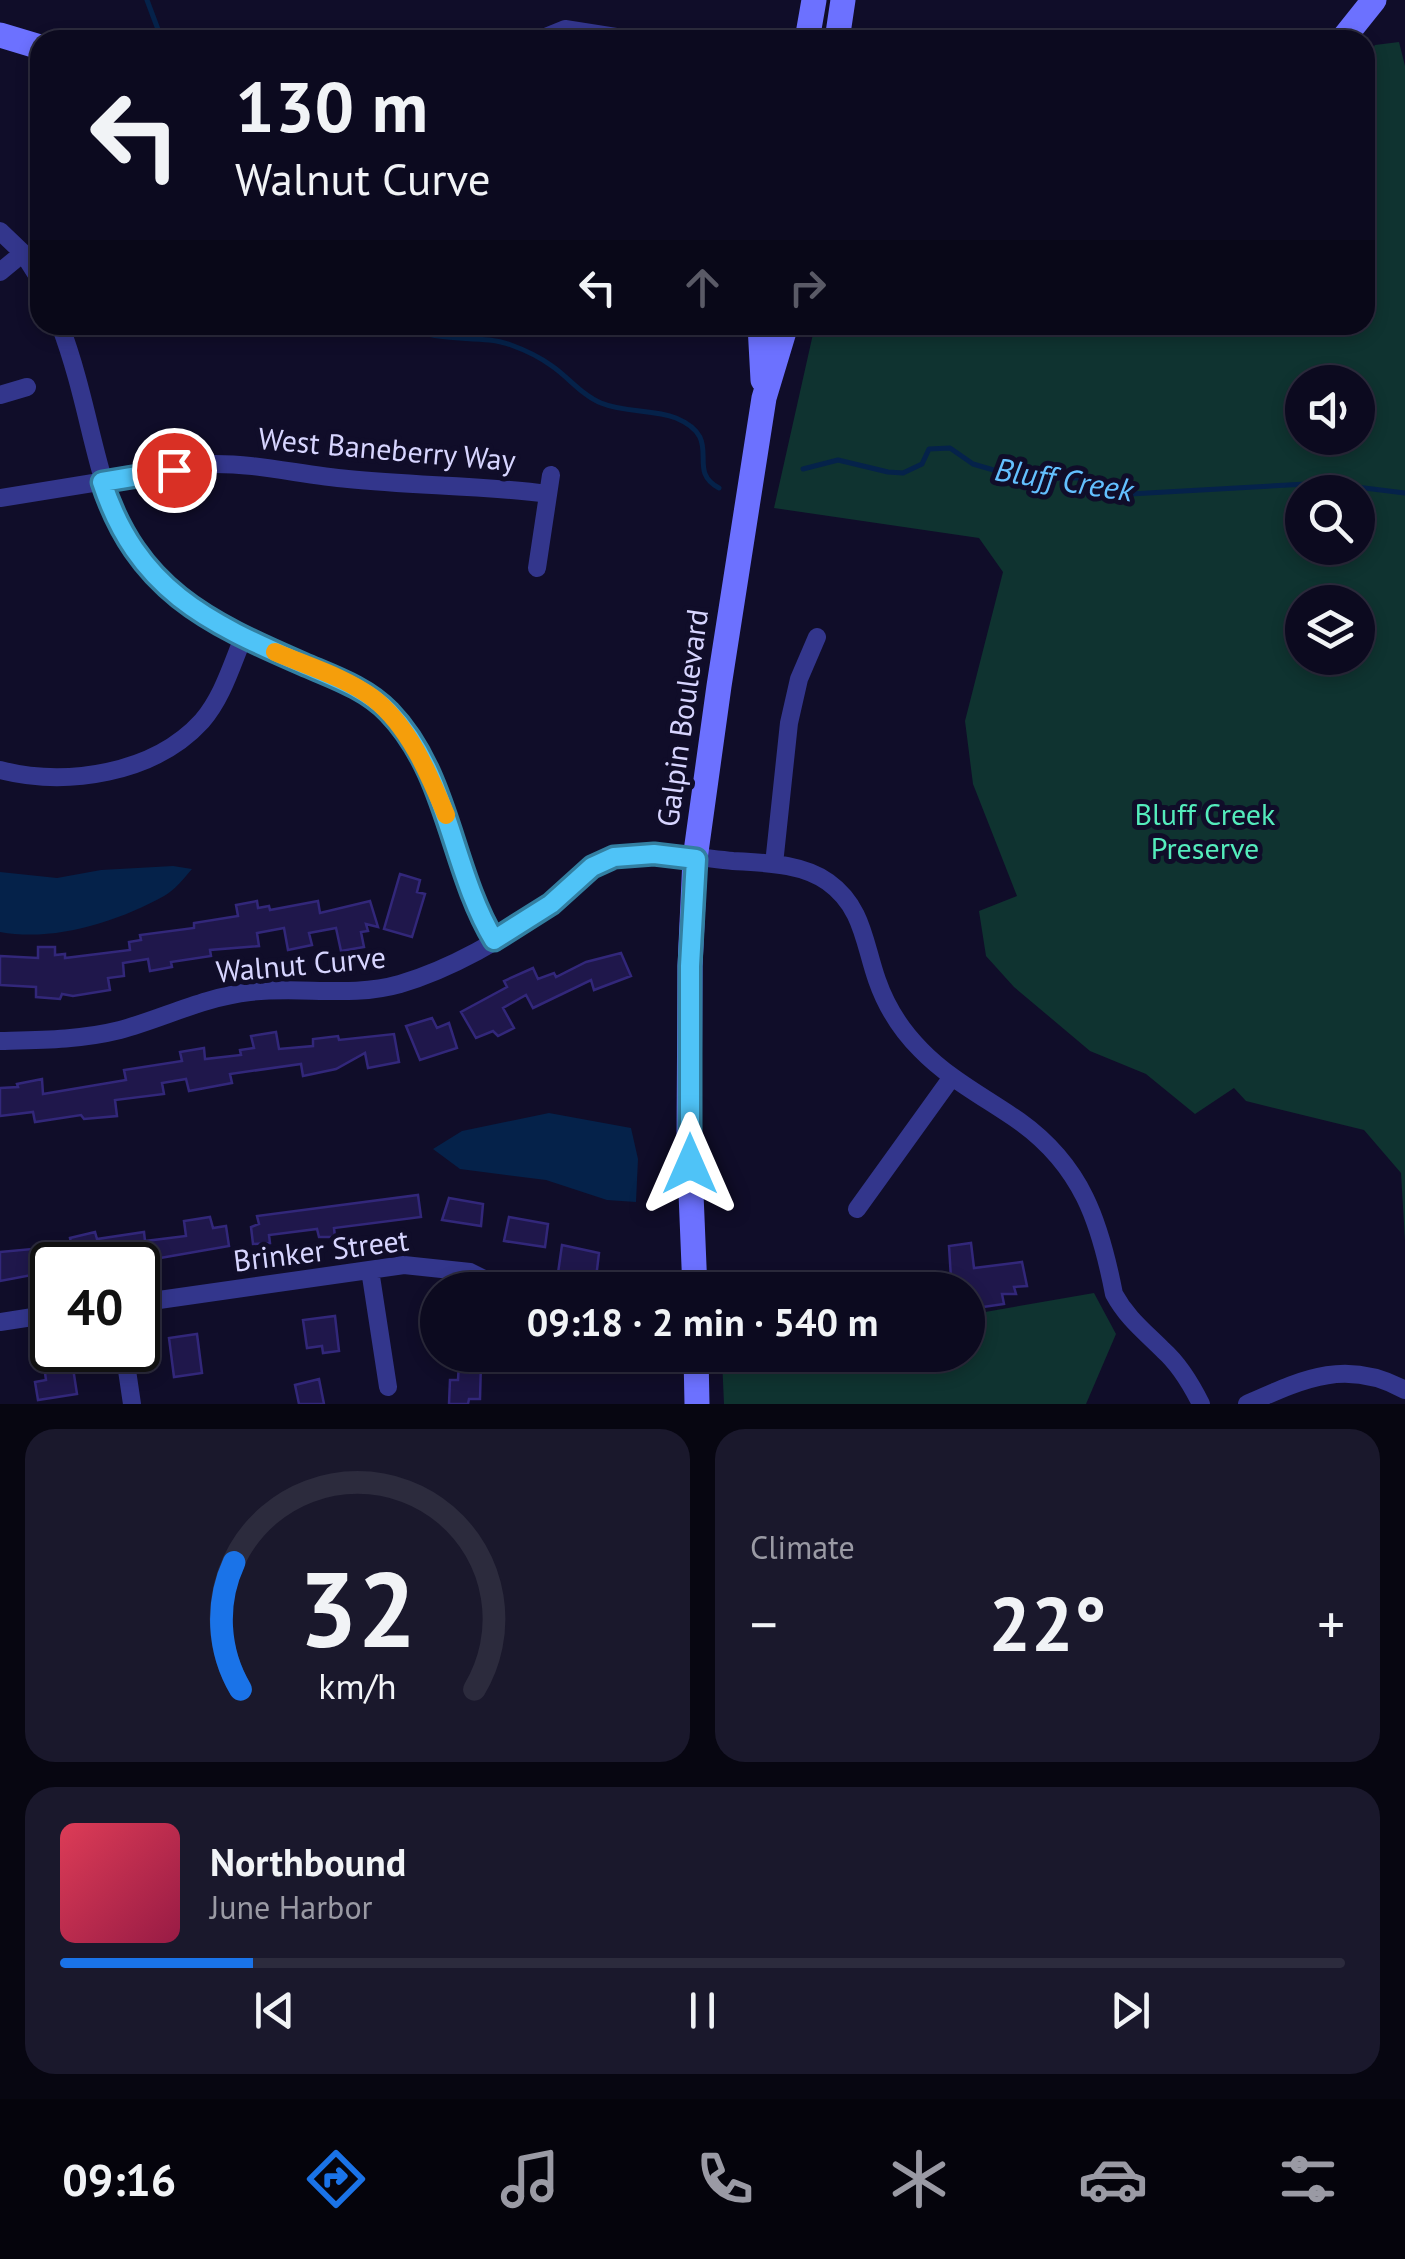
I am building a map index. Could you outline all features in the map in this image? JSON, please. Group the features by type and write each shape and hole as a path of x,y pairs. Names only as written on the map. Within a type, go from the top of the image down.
{"street":[{"path":"809,30 814,0"},
{"path":"838,30 843,0"},
{"path":"1350,30 1374,0"},
{"path":"0,35 30,44"},
{"path":"0,231 30,265"},
{"path":"0,272 23,254"},
{"path":"64,335 75,364 102,482 131,549 152,574 193,608 243,638 348,683 390,713 440,802 467,888 494,940"},
{"name":"Galpin Boulevard","path":"761,335 764,398"},
{"name":"Galpin Boulevard","path":"694,1272 689,1145 690,966 696,859 718,686 764,398 783,335"},
{"path":"0,395 27,387"},
{"name":"West Baneberry Way","path":"0,498 210,464 238,464 343,479 550,485 537,568"},
{"path":"774,864 790,722 800,679 817,637"},
{"path":"0,770 28,777 70,776 142,762 164,752 204,719 220,694 243,638"},
{"name":"Walnut Curve","path":"0,1041 97,1035 200,1002 251,992 336,992 395,986 435,971 494,940 551,904 592,867 614,857 654,854 774,864 809,872 824,879 851,903 863,928 877,980 912,1041 952,1077 1043,1140 1074,1178 1095,1214 1120,1306 1137,1328 1179,1367 1201,1404"},
{"path":"857,1210 952,1077"},
{"name":"Brinker Street","path":"160,1299 404,1265 470,1272"},
{"path":"370,1270 388,1387"},
{"path":"0,1322 30,1317"},
{"path":"127,1372 132,1404"},
{"path":"697,1372 698,1404"},
{"path":"1248,1404 1296,1382 1328,1374 1375,1377 1405,1390"}],"green space":[{"name":"Bluff Creek Preserve","path":"1399,42 1405,66 1405,1241 1401,1173 1364,1130 1246,1101 1234,1088 1195,1114 1146,1074 1090,1051 1014,987 986,956 979,911 1017,896 973,784 965,721 1003,572 979,538 774,508 813,335 1375,335 1375,45"},
{"path":"1094,1293 1116,1334 1086,1404 724,1404 723,1372 985,1372 985,1312"}],"water":[{"path":"173,866 192,869 168,893 126,914 63,932 0,932 0,872 57,878 101,870"},
{"path":"549,1113 631,1128 638,1159 636,1202 607,1200 546,1180 460,1169 433,1149 462,1131"}],"building":[{"path":"400,874 420,880 417,892 425,894 412,937 384,929"},
{"path":"257,901 258,908 269,906 270,910 318,901 320,913 370,901 378,927 366,924 368,931 361,932 364,947 341,951 336,928 309,933 312,945 288,950 284,928 257,933 259,946 210,950 211,956 171,962 172,967 150,971 148,959 123,963 124,976 108,978 110,990 62,994 60,999 36,997 36,987 0,985 0,956 38,958 38,947 55,947 55,955 65,954 65,958 130,950 129,942 141,940 140,935 194,928 194,923 238,916 236,905"},
{"path":"621,953 631,976 594,990 591,980 533,1008 526,995 503,1008 514,1028 498,1036 493,1031 476,1038 461,1012 507,987 504,981 533,968 538,979 554,973 556,977 586,962"},
{"path":"432,1018 437,1028 449,1023 457,1048 420,1060 406,1026"},
{"path":"276,1032 279,1049 313,1046 313,1039 394,1034 399,1062 368,1068 365,1053 336,1069 303,1076 301,1064 230,1074 232,1083 189,1091 186,1079 162,1083 164,1094 115,1100 117,1116 84,1119 81,1115 35,1122 33,1112 0,1116 0,1088 42,1079 43,1094 126,1080 124,1070 182,1061 180,1052 204,1048 205,1059 241,1055 240,1050 254,1048 251,1036"},
{"path":"418,1195 421,1217 334,1228 335,1237 319,1237 317,1229 269,1235 270,1243 253,1244 251,1227 259,1224 257,1216"},
{"path":"449,1198 483,1204 481,1226 442,1220"},
{"path":"210,1217 213,1228 226,1226 229,1246 160,1258 160,1242 71,1242 70,1238 95,1232 97,1239 144,1232 145,1241 186,1236 184,1221"},
{"path":"509,1217 548,1224 545,1247 504,1241"},
{"path":"971,1243 974,1268 1022,1262 1027,1286 1014,1287 1016,1294 1002,1294 1004,1304 985,1307 985,1272 951,1272 949,1246"},
{"path":"562,1245 599,1253 597,1272 558,1272"},
{"path":"30,1249 30,1275 0,1281 0,1252"},
{"path":"335,1316 339,1351 323,1353 322,1346 307,1348 303,1320"},
{"path":"197,1334 202,1373 174,1377 169,1338"},
{"path":"45,1372 74,1372 77,1394 38,1400 35,1382 46,1380"},
{"path":"458,1372 481,1372 480,1399 469,1399 468,1404 449,1404 450,1380 458,1380"},
{"path":"319,1379 324,1404 299,1404 295,1385"}],"waterway":[{"name":"Bluff Creek","path":"147,0 158,30"},
{"name":"Bluff Creek","path":"431,335 511,345 548,363 601,403 676,418 699,435 705,472 719,488"},
{"name":"Bluff Creek","path":"803,469 838,460 903,473 922,464 929,449 950,448 973,464 1021,478 1082,478 1130,494 1324,483 1405,493"}],"slow traffic":[{"path":"275,652 348,683 390,713 424,768 446,815"}],"route":[{"path":"174,470 102,482 131,549 152,574 220,626 348,683 390,713 440,802 467,888 494,940 551,904 592,867 614,857 654,854 696,859 690,966 690,1164"}]}
